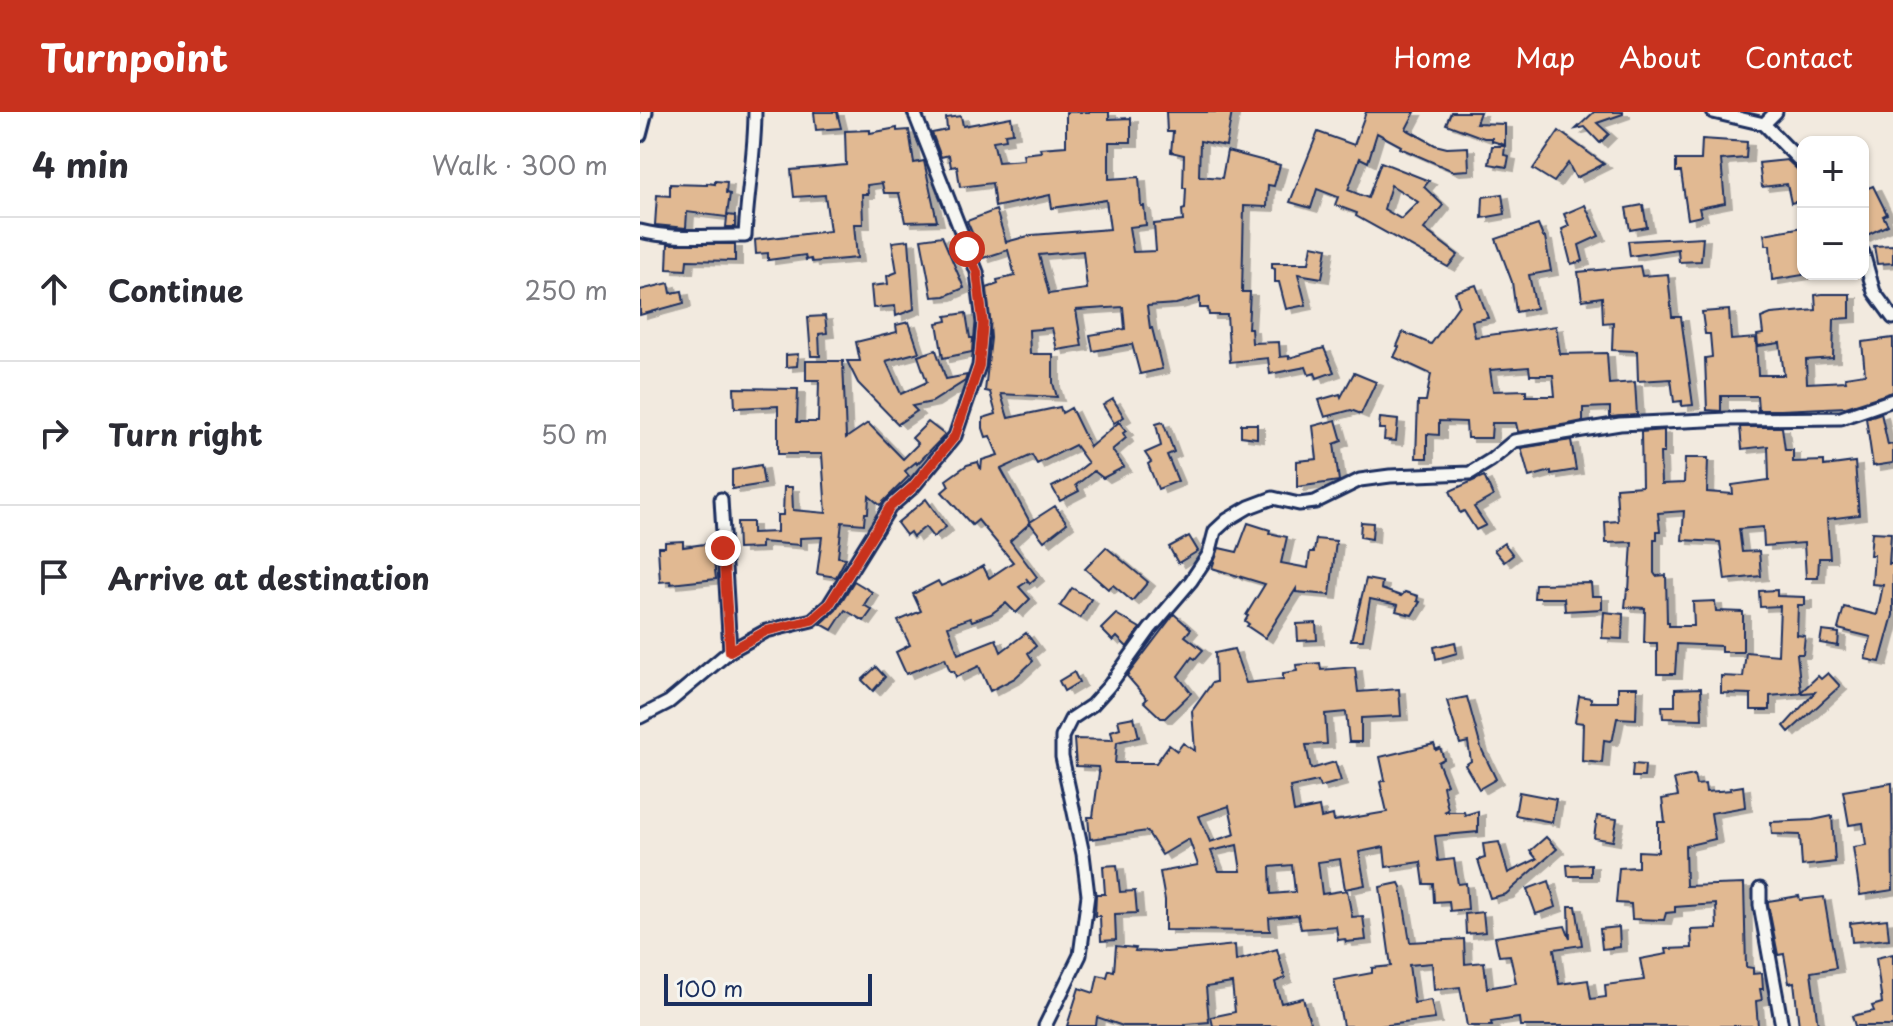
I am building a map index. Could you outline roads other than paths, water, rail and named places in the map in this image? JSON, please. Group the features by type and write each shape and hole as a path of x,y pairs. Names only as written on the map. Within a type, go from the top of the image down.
{"street":[{"path":"640,135 646,112"},
{"path":"640,231 682,238 745,236 748,178 755,147 755,112"},
{"path":"640,717 669,702 730,651 766,631 812,620 829,605 890,507 913,487 955,436 979,366 983,323 977,272 914,112"},
{"path":"1713,112 1764,124 1797,158"},
{"path":"1764,124 1776,112"},
{"path":"1869,280 1893,318"},
{"path":"1045,1026 1080,955 1088,895 1080,839 1062,757 1062,737 1071,719 1092,705 1109,686 1150,629 1191,581 1209,554 1215,531 1227,520 1273,498 1299,504 1315,502 1360,480 1470,473 1514,441 1620,424 1841,418 1893,400"},
{"path":"721,499 730,651"},
{"path":"1760,889 1760,905 1782,1026"}]}
